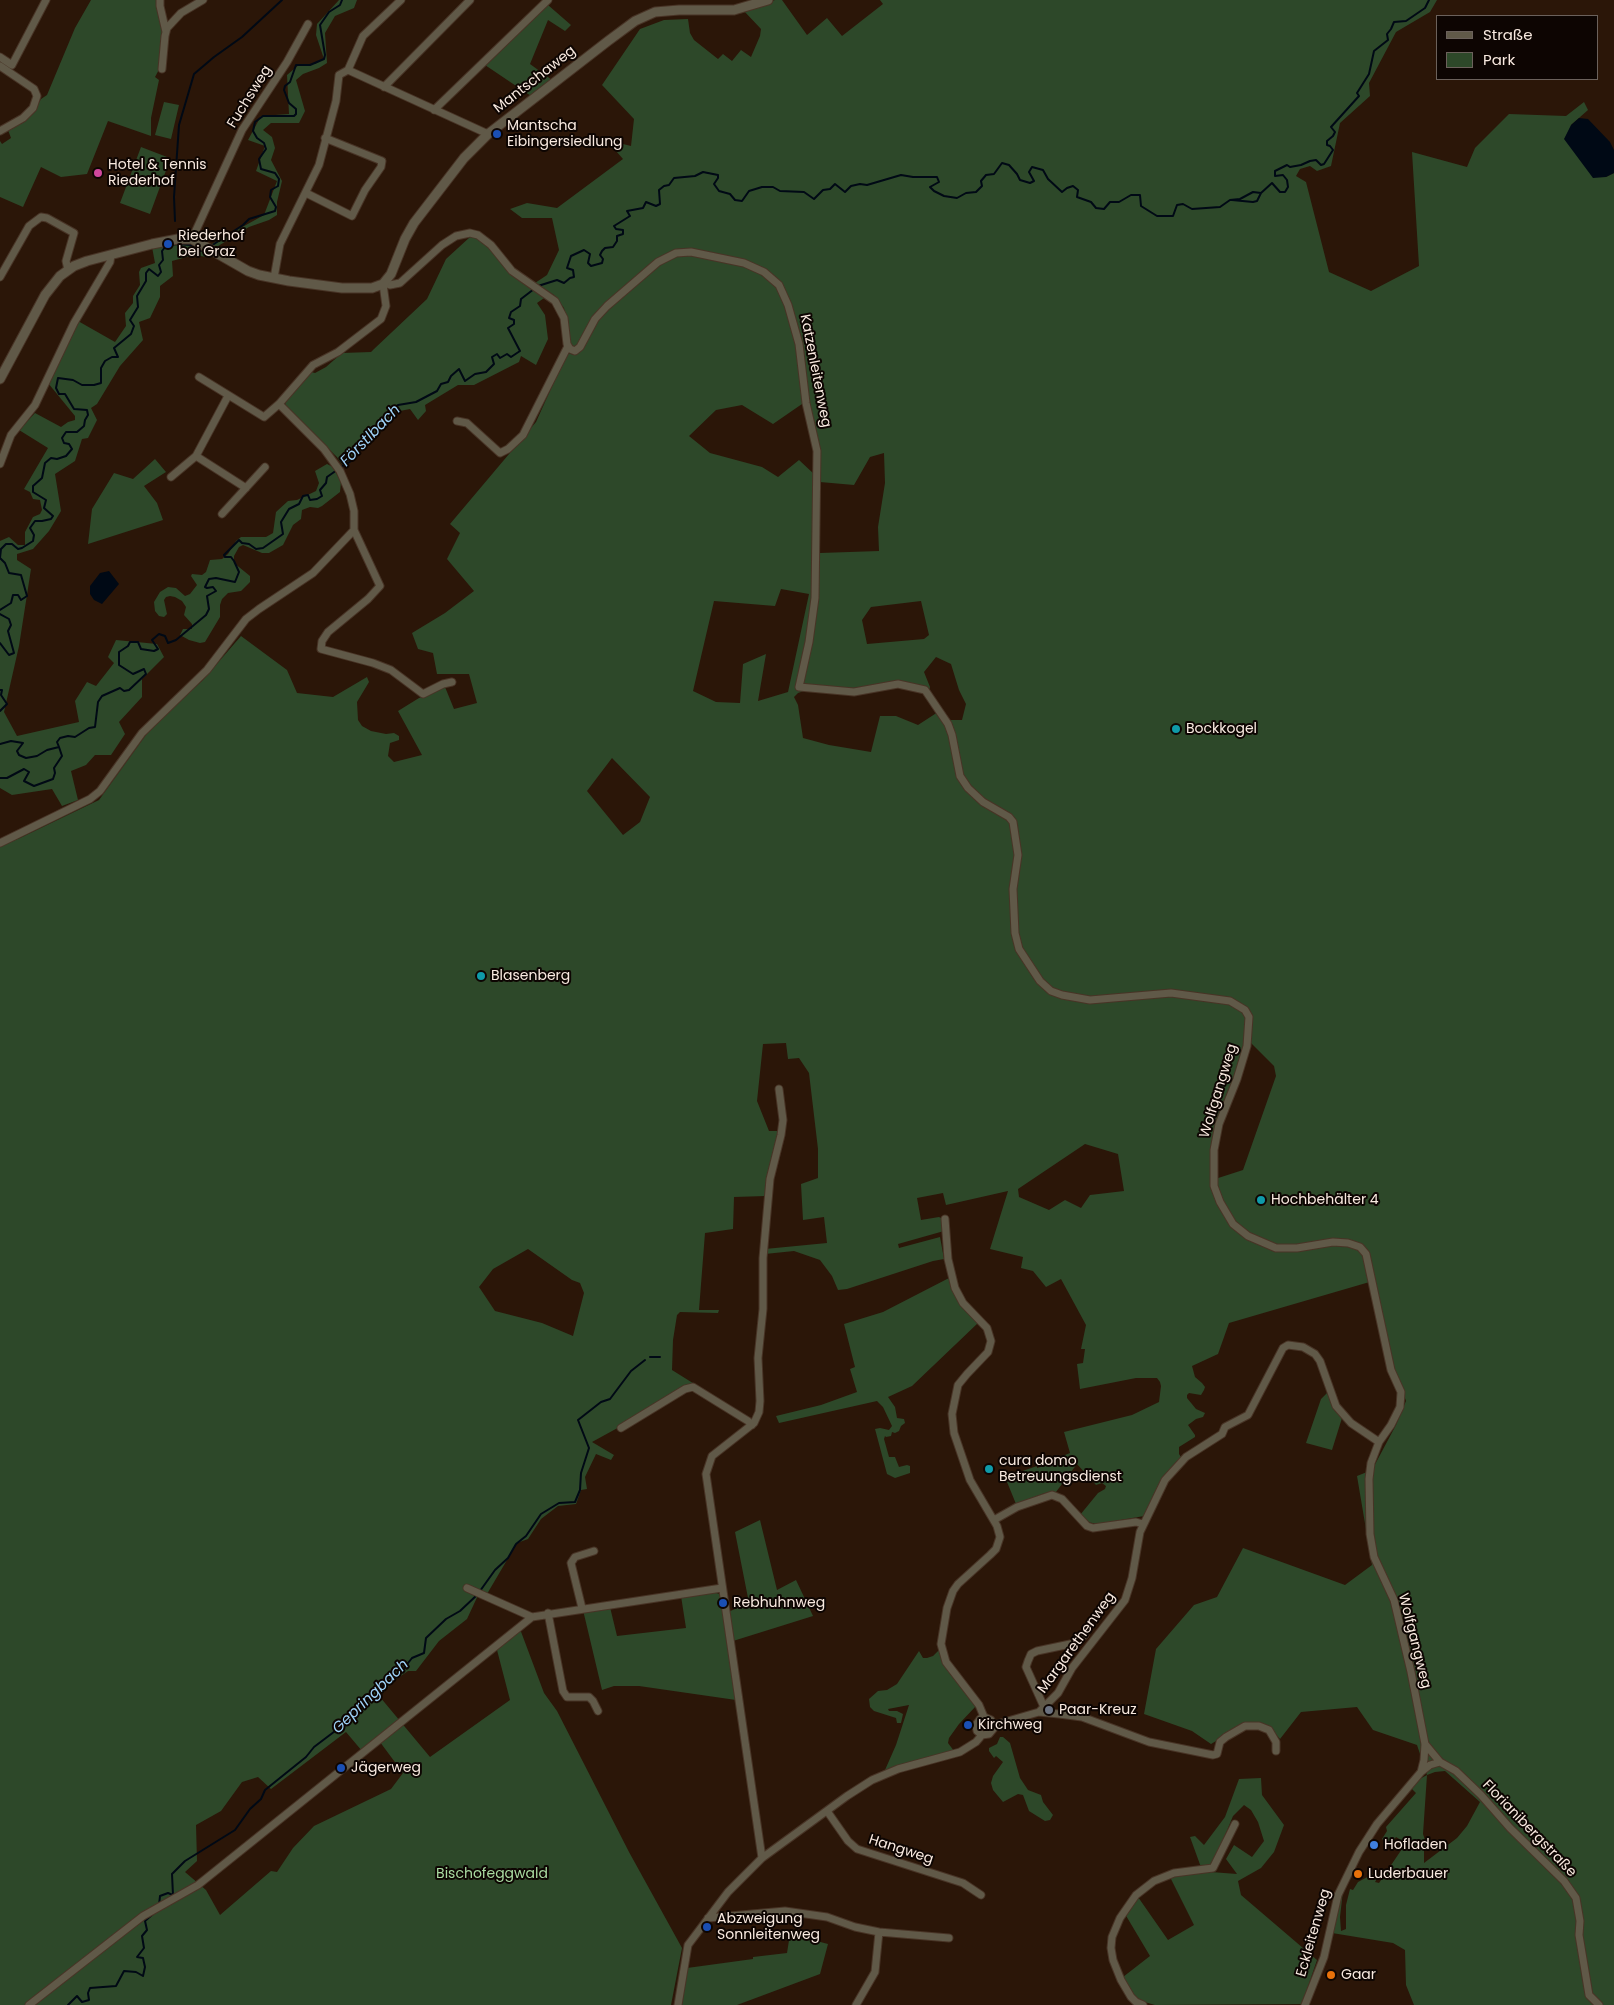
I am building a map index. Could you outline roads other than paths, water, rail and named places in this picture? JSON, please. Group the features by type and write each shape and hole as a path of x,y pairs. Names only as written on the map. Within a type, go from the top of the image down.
{"street":[{"path":"0,57 12,64 46,0"},
{"path":"160,0 166,32 162,69"},
{"path":"166,32 176,17 203,0"},
{"path":"274,278 280,244 319,165 336,101 340,75 348,70 362,36 401,0"},
{"path":"384,87 470,0"},
{"path":"434,110 548,0"},
{"name":"Mantschaweg","path":"384,283 391,274 408,232 464,158 488,134 608,40 644,16 667,10 734,10 768,0"},
{"name":"Fuchsweg","path":"192,240 242,130 288,62 308,24"},
{"path":"0,66 34,89 37,96 36,103 28,114 18,122 0,131"},
{"path":"348,70 488,134"},
{"path":"306,194 352,216 365,190 381,167 382,162 325,138"},
{"path":"0,277 29,226 41,217 47,218 74,233 66,260 68,270"},
{"path":"0,379 45,295 56,280 68,270 87,261 178,239 192,240 206,246 248,271 274,278 342,288 372,288 384,283 400,283 442,245 456,236 470,233 484,238 508,268 553,298 560,308 565,323 568,346 523,435 508,449 500,453 467,424 457,421"},
{"name":"Katzenleitenweg","path":"568,346 573,350 578,349 595,319 607,306 658,262 676,253 691,252 738,262 764,272 778,284 788,305 799,344 806,403 817,451 815,598 809,642 799,687"},
{"path":"0,464 10,435 35,405 74,323 110,262 111,255"},
{"path":"198,377 262,418 279,404 316,363 338,352 381,319 386,306 384,283"},
{"path":"171,477 196,456 228,396"},
{"path":"279,404 324,449 340,471 350,494 354,510 354,530 380,586 368,599 328,632 322,641 322,649 391,670 423,694 452,682"},
{"path":"196,456 246,488"},
{"path":"222,514 265,467"},
{"path":"0,843 90,799 100,791 142,733 207,670 246,619 259,608 314,573 354,530"},
{"name":"Wolfgangweg","path":"799,687 854,692 898,684 925,690 948,724 960,776 968,788 983,802 1009,817 1013,822 1018,855 1013,889 1015,933 1019,950 1028,965 1040,981 1051,991 1090,1000 1171,993 1230,1001 1246,1010 1249,1017 1247,1046 1237,1080 1217,1131 1214,1150 1214,1186 1220,1202 1233,1224 1248,1236 1262,1243 1276,1248 1297,1248 1333,1242 1348,1243 1360,1247 1366,1254 1390,1370 1401,1392 1400,1407 1391,1425 1379,1442 1371,1463 1369,1478 1372,1546 1378,1569 1394,1600 1404,1638 1425,1744"},
{"path":"762,1858 722,1588 707,1468 715,1452 752,1425 758,1418 760,1401 758,1358 763,1308 763,1258 770,1179 782,1135 783,1120 779,1089"},
{"path":"945,1219 948,1259 955,1288 964,1303 981,1320 991,1342 988,1352 958,1385 952,1414 954,1433 970,1480 994,1520 1000,1534 999,1542 990,1555 958,1584 953,1591 945,1614 941,1644 946,1662 979,1705 984,1718"},
{"name":"Margarethenweg","path":"1085,1635 1074,1643 1031,1654 1026,1667 1042,1710 1058,1693 1072,1668 1125,1600 1132,1578 1138,1539 1143,1524 1160,1488 1169,1474 1186,1457 1222,1434 1225,1427 1248,1415 1283,1348 1288,1345 1308,1349 1318,1357 1336,1406 1351,1423 1379,1442"},
{"path":"621,1428 685,1389 693,1387 752,1425"},
{"path":"994,1520 1017,1507 1052,1495 1062,1500 1086,1526 1101,1527 1136,1522 1143,1524"},
{"path":"582,1608 571,1563 575,1557 594,1551"},
{"path":"29,2005 143,1916 181,1896 205,1879 532,1617 548,1613 722,1588"},
{"path":"470,1589 532,1617"},
{"path":"548,1613 565,1695 567,1697 589,1697 598,1711"},
{"path":"678,2005 688,1945 728,1892 762,1858 847,1796 880,1776 906,1766 960,1752 976,1742 982,1735 989,1734 993,1728 1042,1710 1082,1717 1149,1742 1213,1755 1217,1754 1220,1742 1226,1737 1245,1726 1259,1726 1269,1730 1276,1742 1276,1751"},
{"path":"982,1735 977,1731 976,1725 980,1719 991,1720 993,1728"},
{"path":"1421,1772 1425,1744"},
{"name":"Florianibergstraße","path":"1425,1744 1440,1762 1456,1771 1481,1795 1510,1828 1564,1881 1576,1898 1580,1921 1579,1935 1589,1995 1599,2005"},
{"name":"Eckleitenweg","path":"1305,2005 1324,1957 1338,1895 1346,1877 1377,1824 1421,1772 1430,1765 1440,1762"},
{"name":"Hangweg","path":"827,1811 848,1842 857,1849 963,1883 981,1895"},
{"path":"1142,2005 1131,1997 1112,1960 1112,1936 1120,1918 1136,1895 1154,1881 1174,1873 1213,1868 1235,1824"},
{"path":"708,1918 785,1910 827,1917 855,1927 879,1932 949,1938"},
{"path":"856,2005 875,1972 879,1932"}],"waterway":[{"path":"175,221 174,197 179,125 194,74 242,37 282,0"},
{"path":"211,246 249,219 275,211 276,207 270,197 271,190 278,186 279,179 275,173 261,169 259,159 266,149 264,143 257,138 253,131 255,122 263,116 294,116 296,114 296,109 289,103 284,90 285,86 290,82 296,65 310,65 324,59 320,25 329,12 340,5 342,0"},
{"name":"Förstlbach","path":"538,286 557,280 564,283 574,277 573,270 567,268 571,256 584,250 590,254 588,263 591,266 602,263 603,259 600,255 602,251 605,248 613,247 617,241 617,236 623,234 623,230 616,229 614,226 630,216 627,211 643,208 646,202 656,206 660,204 659,190 669,185 674,178 695,176 703,172 718,175 714,184 719,191 730,194 735,200 742,201 749,191 762,187 773,187 780,191 804,192 814,199 823,190 830,189 835,184 845,192 851,186 867,185 901,175 937,177 939,182 930,187 944,196 957,198 966,193 976,192 982,186 981,181 986,175 994,174 1002,163 1009,165 1020,180 1030,183 1034,181 1029,172 1032,167 1043,170 1048,179 1062,192 1073,186 1078,190 1077,197 1091,202 1096,208 1104,209 1110,202 1119,202 1131,195 1140,195 1141,206 1157,216 1173,216 1177,205 1183,204 1192,209 1220,207 1230,200 1240,199 1253,192 1261,193 1272,183 1280,192 1285,192 1288,187 1287,180 1283,175 1275,176 1275,171 1287,165 1290,167 1316,160 1321,165 1324,164 1333,150 1327,145 1327,141 1335,132 1331,127 1359,96 1357,93 1369,74 1374,51 1388,40 1387,34 1394,22 1406,21 1425,8 1429,0"},
{"path":"1232,200 1253,202 1257,201 1261,193"},
{"path":"0,610 11,603 13,595 18,595 21,600 27,596 21,575 9,573 5,563 0,558 1,549 6,544 12,544 18,549 22,548 33,541 34,535 30,528 35,521 51,519 53,516 44,508 46,500 33,492 33,486 42,478 45,463 51,458 57,459 66,456 72,449 69,444 64,443 62,438 66,432 77,432 84,426 88,415 87,410 74,409 65,394 59,394 56,388 58,378 73,380 82,385 101,383 101,368 105,361 112,357 118,357 114,348 131,334 134,326 130,320 138,307 137,296 146,281 146,273 149,269 158,276 161,272 159,265 163,260 162,251 166,246 177,244 191,245 200,251 205,249"},
{"name":"Förstlbach","path":"341,467 353,460 358,449 374,437 382,425 391,420 390,412 398,405 416,402 437,391 441,384 448,382 451,376 459,369 465,381 475,374 486,372 494,364 492,357 497,354 500,358 507,354 511,357 520,351 508,328 514,324 514,320 509,318 511,312 520,306 521,299 534,289"},
{"name":"Förstlbach","path":"59,747 57,742 60,738 75,737 89,728 95,727 98,702 102,696 120,688 124,691 129,690 146,674 144,669 133,674 119,665 119,652 128,646 130,642 138,642 141,649 154,651 158,649 152,640 159,634 165,636 168,643 176,640 206,615 209,609 207,596 216,591 213,587 205,587 209,579 216,578 235,582 239,572 231,557 225,557 224,555 239,540 256,549 263,548 283,534 281,522 289,509 299,504 303,496 308,495 310,500 322,496 320,490 326,483 327,477 337,470"},
{"path":"0,614 9,619 11,625 8,631 14,653 9,655 0,643"},
{"path":"0,690 2,690 1,695 7,704 0,711"},
{"path":"0,744 11,741 23,743 17,751 19,755 26,758 37,756 47,750 59,747 62,756 54,768 53,779 34,786 24,781 29,772 24,769 7,778 0,778"},
{"name":"Gepringbach","path":"650,1357 660,1357"},
{"name":"Gepringbach","path":"480,1591 495,1570 508,1558 516,1544 526,1536 541,1514 559,1503 575,1502 580,1490 581,1473 589,1448 578,1420 601,1402 610,1399 631,1371 645,1360"},
{"name":"Gepringbach","path":"159,1905 160,1896 168,1893 173,1895 172,1874 185,1861 235,1830 250,1809 261,1799 265,1790 306,1757 314,1747 347,1722 364,1702 376,1695 387,1679 401,1672 412,1658 424,1653 426,1638 446,1619 460,1611 477,1595"},
{"name":"Gepringbach","path":"68,2005 77,1996 82,2002 89,2000 88,1993 90,1988 116,1986 124,1971 136,1972 143,1976 145,1967 143,1958 137,1957 144,1948 142,1936 147,1930 145,1921 153,1914"}],"place":[{"name":"Mantscha Eibingersiedlung","path":"497,134"},
{"name":"Hotel & Tennis Riederhof","path":"98,173"},
{"name":"Riederhof bei Graz","path":"168,244"},
{"name":"Bockkogel","path":"1176,729"},
{"name":"Blasenberg","path":"481,976"},
{"name":"Hochbehälter 4","path":"1261,1200"},
{"name":"cura domo Betreuungsdienst","path":"989,1469"},
{"name":"Rebhuhnweg","path":"723,1603"},
{"name":"Paar-Kreuz","path":"1049,1710"},
{"name":"Kirchweg","path":"968,1725"},
{"name":"Jägerweg","path":"341,1768"},
{"name":"Hofladen","path":"1374,1845"},
{"name":"Luderbauer","path":"1358,1874"},
{"name":"Abzweigung Sonnleitenweg","path":"707,1927"},
{"name":"Gaar","path":"1331,1975"}],"park label":[{"name":"Bischofeggwald","path":"492,1874"}]}
